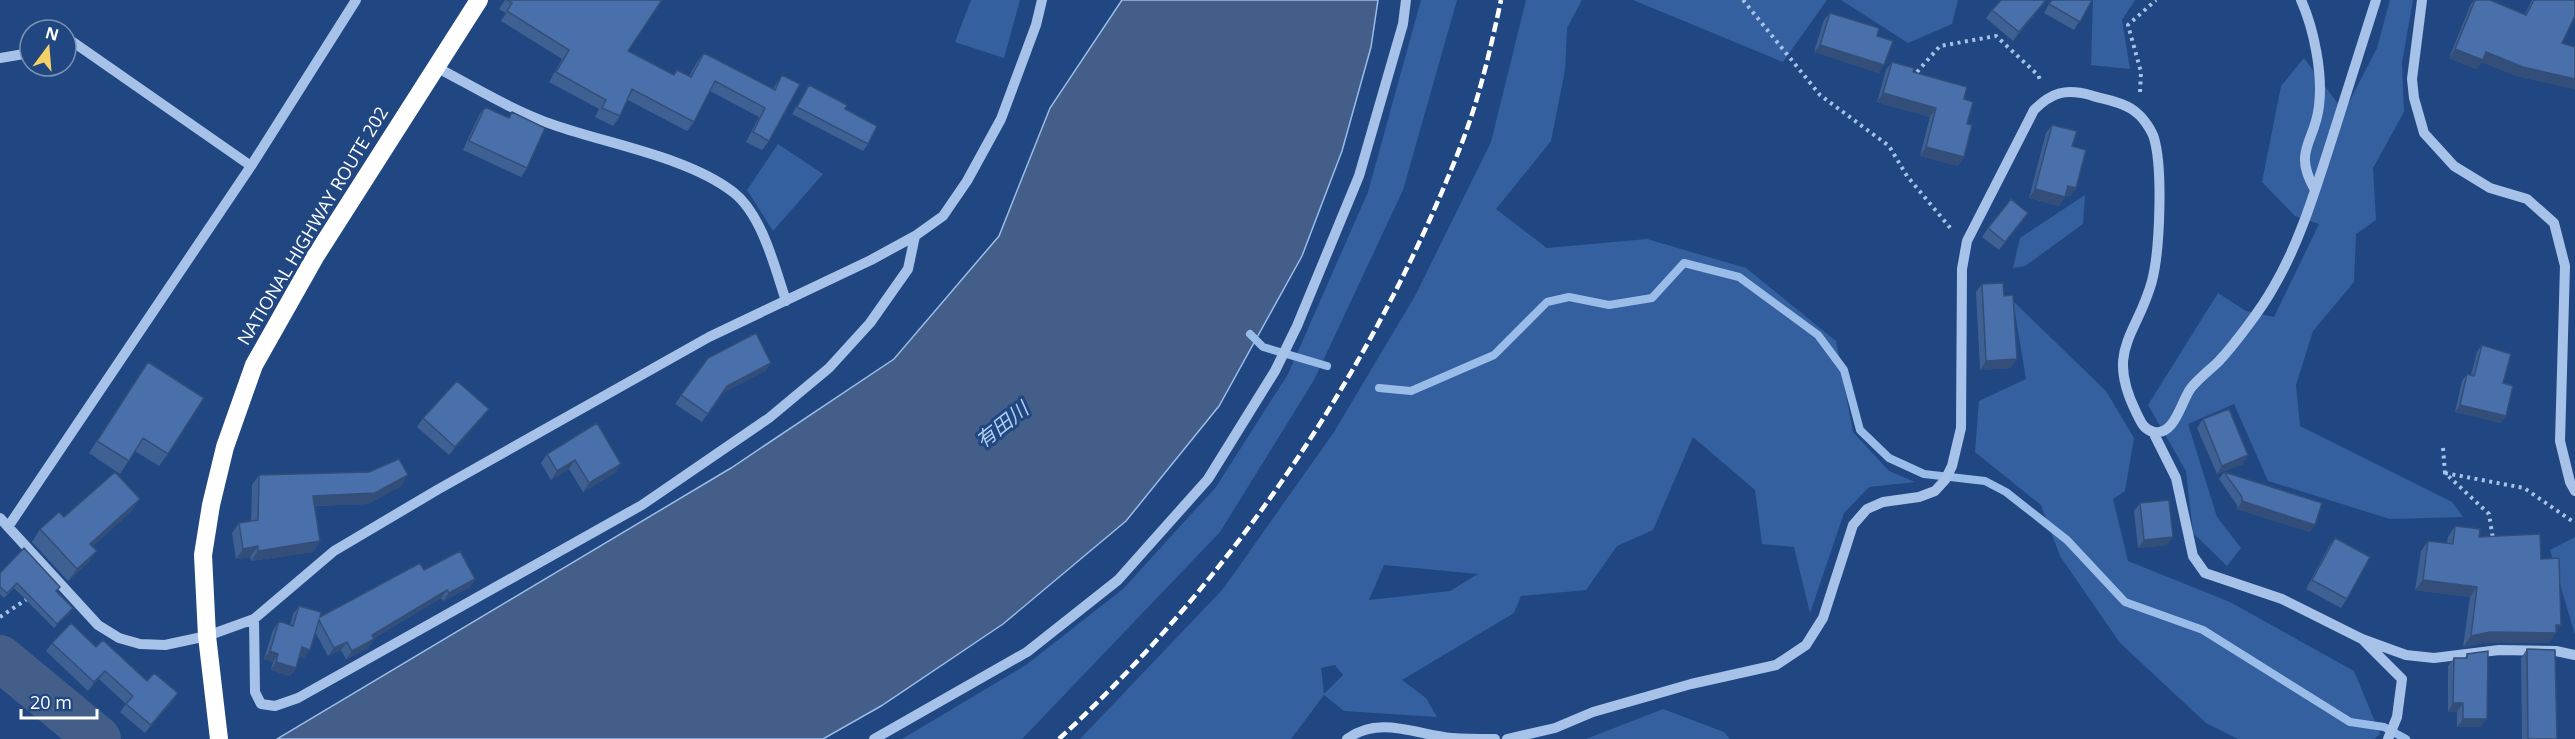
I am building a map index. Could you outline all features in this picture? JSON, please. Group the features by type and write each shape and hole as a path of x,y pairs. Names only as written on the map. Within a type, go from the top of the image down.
{"highway":[{"name":"NATIONAL HIGHWAY ROUTE 202","path":"218,737 207,636 203,555 211,505 225,447 254,364 315,257 479,0"}],"street":[{"path":"8,527 251,166 356,0"},
{"path":"0,518 98,625 119,638 140,644 165,645 207,636 254,619 334,551 437,490 709,337 915,236 943,216 967,181 1001,119 1036,25 1042,0"},
{"path":"874,739 1027,652 1118,580 1208,479 1275,371 1297,326 1359,176 1403,24 1406,0"},
{"path":"2301,0 2320,74 2319,108 2303,156 2307,177 2315,190"},
{"path":"1507,739 1555,728 1593,712 1691,684 1776,665 1806,645 1823,618 1853,525 1867,509 1883,502 1919,497 1935,491 1945,480 1952,466 1961,428 1962,269 1967,241 2034,110 2047,97 2061,93 2085,94 2126,106 2138,114 2154,135 2158,163 2157,256 2151,283 2129,334 2122,358 2127,393 2143,427 2152,432 2163,432 2170,427 2191,388 2221,359 2273,289 2294,247 2315,190 2376,0"},
{"path":"2422,0 2412,78 2414,98 2424,133 2454,166 2490,188 2527,199 2554,223 2565,266 2560,441 2570,482 2575,491"},
{"path":"78,45 251,166"},
{"path":"0,58 18,54"},
{"path":"435,67 532,117 671,162 705,175 734,193 750,211 770,251 786,301"},
{"path":"254,619 255,692 261,704 275,706 298,698 642,505 769,418 829,368 870,323 908,269 915,236"},
{"path":"2152,432 2176,478 2193,556 2205,573 2282,599 2362,639 2406,655 2434,658 2499,650 2556,651 2575,655"},
{"path":"2362,639 2402,679 2397,717 2388,739"},
{"path":"1347,739 1358,731 1387,726 1452,738 1495,739"}],"path":[{"path":"1743,0 1820,95 1889,146 1907,176 1953,231 1967,241"},
{"path":"2138,114 2141,72 2128,25 2156,0"},
{"path":"1917,72 1940,46 1996,36 2038,75 2047,97"},
{"path":"2443,448 2445,473 2489,514 2493,542"},
{"path":"2445,473 2524,488 2575,523"},
{"path":"0,617 56,580"}],"shaded area":[{"path":"971,0 1020,0 1004,58 955,42"},
{"path":"1421,0 1457,0 1403,190 1314,380 1220,532 1022,739 902,739 1026,665 1123,589 1216,487 1288,374 1368,192"},
{"path":"1526,0 1582,0 1567,28 1565,70 1551,141 1496,209 1547,248 1647,239 1746,268 1836,341 1853,432 1889,471 1915,482 1869,487 1844,513 1810,613 1794,547 1762,544 1755,490 1693,437 1653,530 1617,546 1586,590 1521,596 1514,613 1402,680 1426,698 1437,717 1344,711 1324,695 1291,739 1080,739 1223,589 1334,432 1415,296 1491,142","holes":["1384,565 1478,574 1450,591 1369,600","1335,665 1343,675 1324,694 1321,668"]},
{"path":"1633,0 1827,0 1783,62"},
{"path":"1841,0 1958,0 1952,24 1908,43"},
{"path":"2093,0 2135,0 2122,20 2130,69 2091,65"},
{"path":"2390,0 2413,0 2402,63 2404,112 2373,168 2376,220 2356,234 2354,282 2313,331 2296,385 2300,426 2452,502 2463,517 2390,519 2268,481 2234,404 2188,424 2217,517 2241,548 2227,566 2193,533 2186,471 2148,405 2218,293 2246,311 2274,317 2319,224 2295,216 2262,182 2281,86 2304,58 2344,112 2377,48"},
{"path":"778,144 823,174 773,231 747,190"},
{"path":"2085,195 2083,224 2025,266 2013,268 2020,238"},
{"path":"2013,301 2106,391 2134,438 2125,491 2113,499 2128,561 2230,602 2354,671 2380,734 2374,739 2238,739 2206,723 2120,643 2060,556 2041,505 1975,452 1979,401 2026,379"},
{"path":"2575,537 2575,635 2550,550"},
{"path":"1663,709 1724,732 1730,739 1586,739"}],"water":[{"name":"有田川","path":"1122,0 1378,0 1371,47 1342,151 1302,256 1219,406 1126,521 1003,624 881,706 823,739 277,739 731,468 894,359 999,236 1050,108"}],"building":[{"path":"507,0 662,0 628,51 674,75 677,70 691,77 704,53 775,90 782,75 800,84 769,141 753,132 765,108 715,81 694,122 632,89 620,116 602,108 606,100 556,72 569,50 507,11 512,3"},
{"path":"2001,0 2046,0 2019,32 1992,10"},
{"path":"2052,0 2092,0 2080,22 2049,4"},
{"path":"2475,0 2490,0 2526,15 2534,0 2575,0 2575,16 2562,43 2575,47 2575,79 2523,67 2486,52 2483,60 2455,49"},
{"path":"1830,13 1879,28 1877,36 1893,41 1884,65 1820,45"},
{"path":"1892,62 1914,68 1913,72 1967,87 1964,99 1973,102 1967,124 1972,125 1964,157 1926,147 1936,108 1883,93"},
{"path":"809,85 847,105 845,109 877,126 868,144 797,107"},
{"path":"485,107 509,118 512,112 545,128 527,168 469,141"},
{"path":"2052,125 2077,131 2072,146 2086,150 2076,188 2068,186 2065,197 2035,189"},
{"path":"2011,199 2028,213 2005,242 1988,228"},
{"path":"2003,283 2004,296 2013,295 2017,359 1986,361 1982,284"},
{"path":"756,333 771,363 727,386 708,414 681,395 708,358"},
{"path":"2482,345 2511,354 2503,383 2513,386 2506,416 2460,405 2467,374 2474,376"},
{"path":"148,362 204,398 168,454 143,438 129,461 97,441"},
{"path":"457,381 489,409 455,447 423,418"},
{"path":"2229,409 2248,455 2222,466 2203,419"},
{"path":"597,423 621,464 589,483 575,460 557,471 547,454"},
{"path":"399,459 408,475 375,493 313,496 320,541 258,551 258,546 243,549 239,523 258,520 259,475 369,472"},
{"path":"115,472 140,499 90,544 97,551 77,569 40,529 59,512 64,517"},
{"path":"2224,472 2322,503 2315,525 2242,501 2242,497"},
{"path":"2169,500 2173,537 2144,540 2140,503"},
{"path":"2455,526 2480,529 2479,537 2540,534 2541,559 2559,558 2561,625 2556,625 2556,633 2490,632 2471,636 2477,587 2423,580 2428,541 2453,544"},
{"path":"2335,538 2370,557 2347,599 2312,580"},
{"path":"24,548 60,587 56,591 73,608 57,624 17,583 7,593 0,587 0,573"},
{"path":"460,551 475,579 449,593 447,590 372,635 374,639 352,651 347,642 334,648 319,620 310,650 302,647 296,668 276,662 278,654 270,651 279,621 293,626 299,606 321,612 320,617 420,563 424,570"},
{"path":"71,623 96,647 103,640 147,681 154,673 178,693 151,725 126,704 133,696 105,671 94,682 52,643"},
{"path":"2527,649 2555,650 2557,739 2528,739"},
{"path":"2488,651 2487,719 2463,719 2463,703 2453,703 2454,658 2467,658 2467,654"}],"waterway":[{"path":"1379,388 1411,391 1494,355 1547,302 1569,297 1609,305 1652,298 1684,263 1739,277 1818,335 1844,370 1860,430 1889,458 1924,474 1985,481 2006,492 2067,540 2125,602 2203,630 2350,722 2384,727 2406,739"},
{"path":"1250,334 1263,347 1327,366"},
{"path":"0,658 98,739"}],"railway":[{"path":"1059,739 1123,676 1184,608 1241,537 1295,462 1344,385 1388,305 1428,223 1463,140 1480,88 1501,0"}]}
